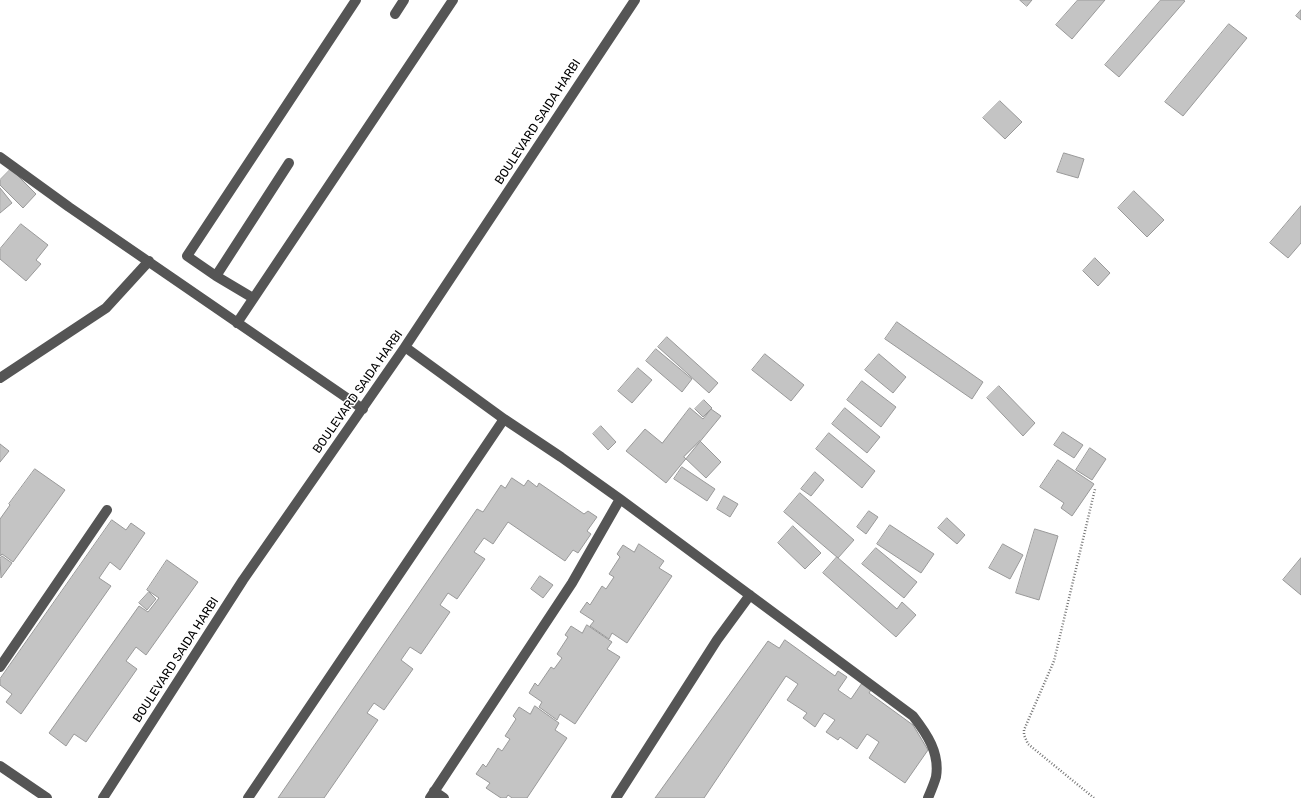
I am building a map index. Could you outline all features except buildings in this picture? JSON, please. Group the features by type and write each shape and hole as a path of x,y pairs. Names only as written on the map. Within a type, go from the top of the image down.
{"street":[{"path":"253,298 216,276 187,256 356,0"},
{"path":"395,14 404,0"},
{"path":"237,323 453,0"},
{"name":"BOULEVARD SAIDA HARBI","path":"103,798 243,580 405,347 635,0"},
{"path":"0,157 362,409"},
{"path":"216,276 289,163"},
{"path":"0,378 106,308 149,261"},
{"path":"405,347 504,419 562,457 620,499 913,716 927,734 935,752 936,776 928,798"},
{"path":"248,798 504,419"},
{"path":"444,798 432,795 572,583 620,499"},
{"path":"0,667 107,510"},
{"path":"616,798 717,640 750,595"},
{"path":"0,766 47,798"}],"path":[{"path":"1094,798 1028,744 1024,735 1027,723 1054,661 1095,489"}]}
